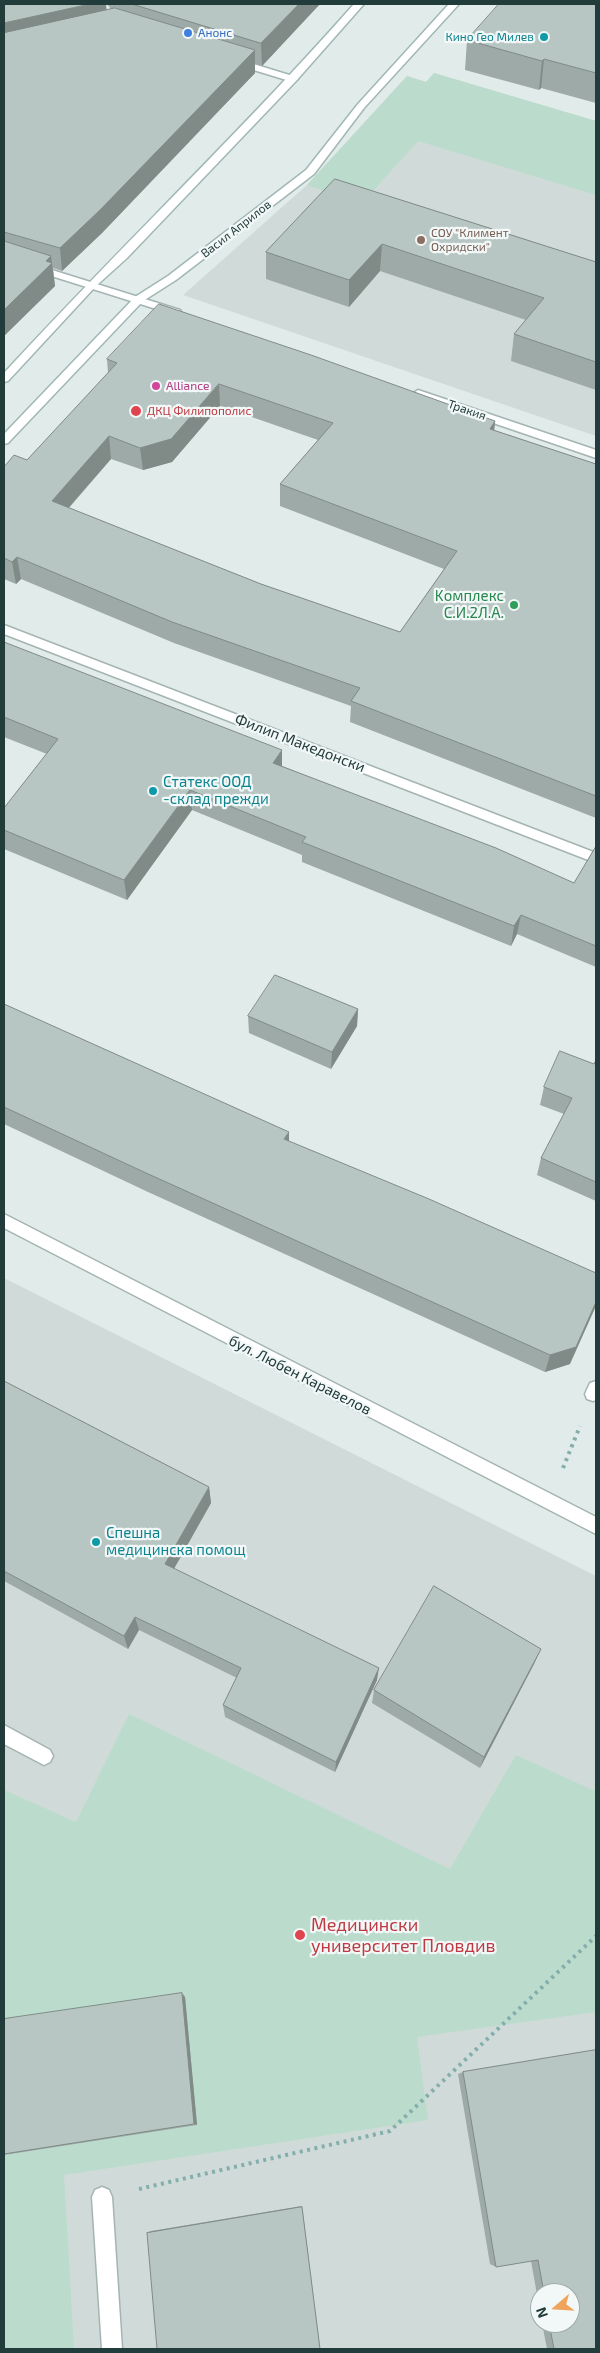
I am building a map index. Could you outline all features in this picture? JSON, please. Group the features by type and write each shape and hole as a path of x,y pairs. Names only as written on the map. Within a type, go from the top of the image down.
{"main road":[{"path":"4,379 92,284 123,256 293,79 359,4"},
{"name":"Васил Априлов","path":"4,440 138,299 180,272 310,172 360,106 454,4"},
{"path":"229,60 293,79"},
{"path":"4,258 65,278 92,284 188,316"},
{"name":"Тракия","path":"411,391 596,454"},
{"name":"Филип Македонски","path":"4,629 596,858"},
{"name":"бул. Любен Каравелов","path":"4,1222 549,1504 596,1526"},
{"path":"4,1734 44,1756"},
{"path":"102,2197 112,2349"}],"path":[{"path":"549,1504 595,1391"},
{"path":"102,2197 390,2131 596,1936"}],"shaded area":[{"name":"СОУ \"Климент Охридски\"","path":"434,73 596,121 596,436 183,295 307,185 407,76 426,82"},
{"name":"Медицински университет Пловдив","path":"4,1278 596,1576 596,2349 4,2349"}],"green space":[{"path":"434,73 596,121 596,195 418,141 362,203 307,185 407,76 426,82"},
{"path":"129,1714 450,1869 516,1755 595,1791 596,2012 417,2037 428,2120 64,2175 74,2349 4,2349 4,1790 76,1822"}],"building":[{"path":"4,4 90,4 4,23"},
{"path":"132,4 299,4 261,43"},
{"name":"Кино Гео Милев","path":"499,4 596,4 596,73 544,59 542,61 467,40"},
{"path":"115,8 255,50 100,210 60,248 4,232 4,33"},
{"path":"335,179 596,262 596,362 514,334 544,298 382,244 349,280 266,252"},
{"path":"4,241 51,256 46,261 52,263 4,310"},
{"path":"159,304 311,355 495,421 490,429 596,464 596,796 351,701 360,688 172,622 17,557 12,562 4,558 4,467 14,455 27,460 117,363 107,359","holes":["219,384 333,423 280,484 457,551 400,632 261,584 52,501 109,436 140,448 171,439"]},
{"path":"4,642 282,750 273,763 496,848 574,883 596,846 596,946 521,915 514,926 302,842 306,837 190,790 124,880 4,830 4,808 58,739 4,717"},
{"path":"275,975 358,1009 332,1052 248,1016"},
{"path":"4,1004 289,1132 284,1139 429,1199 596,1273 596,1302 576,1347 550,1355 4,1107"},
{"path":"560,1051 594,1064 596,1060 596,1182 541,1158 572,1098 544,1087"},
{"path":"4,1381 209,1487 165,1564 379,1668 336,1762 223,1705 241,1668 135,1617 124,1636 4,1571"},
{"path":"434,1586 541,1649 484,1757 374,1690"},
{"path":"182,1993 194,2124 4,2154 4,2019"},
{"path":"596,2050 596,2349 554,2349 551,2333 580,2333 580,2283 542,2283 538,2260 496,2267 463,2072"},
{"path":"302,2207 320,2349 157,2349 147,2233"}],"place":[{"name":"Анонс","path":"188,33"},
{"name":"Кино Гео Милев","path":"544,37"},
{"name":"СОУ \"Климент Охридски\"","path":"421,240"},
{"name":"Alliance","path":"156,386"},
{"name":"ДКЦ Филипополис","path":"136,411"},
{"name":"Kомплекс С.И.2Л.А.","path":"514,605"},
{"name":"Статекс ООД -склад прежди","path":"153,791"},
{"name":"Спешна медицинска помощ","path":"96,1542"},
{"name":"Медицински университет Пловдив","path":"300,1935"}]}
